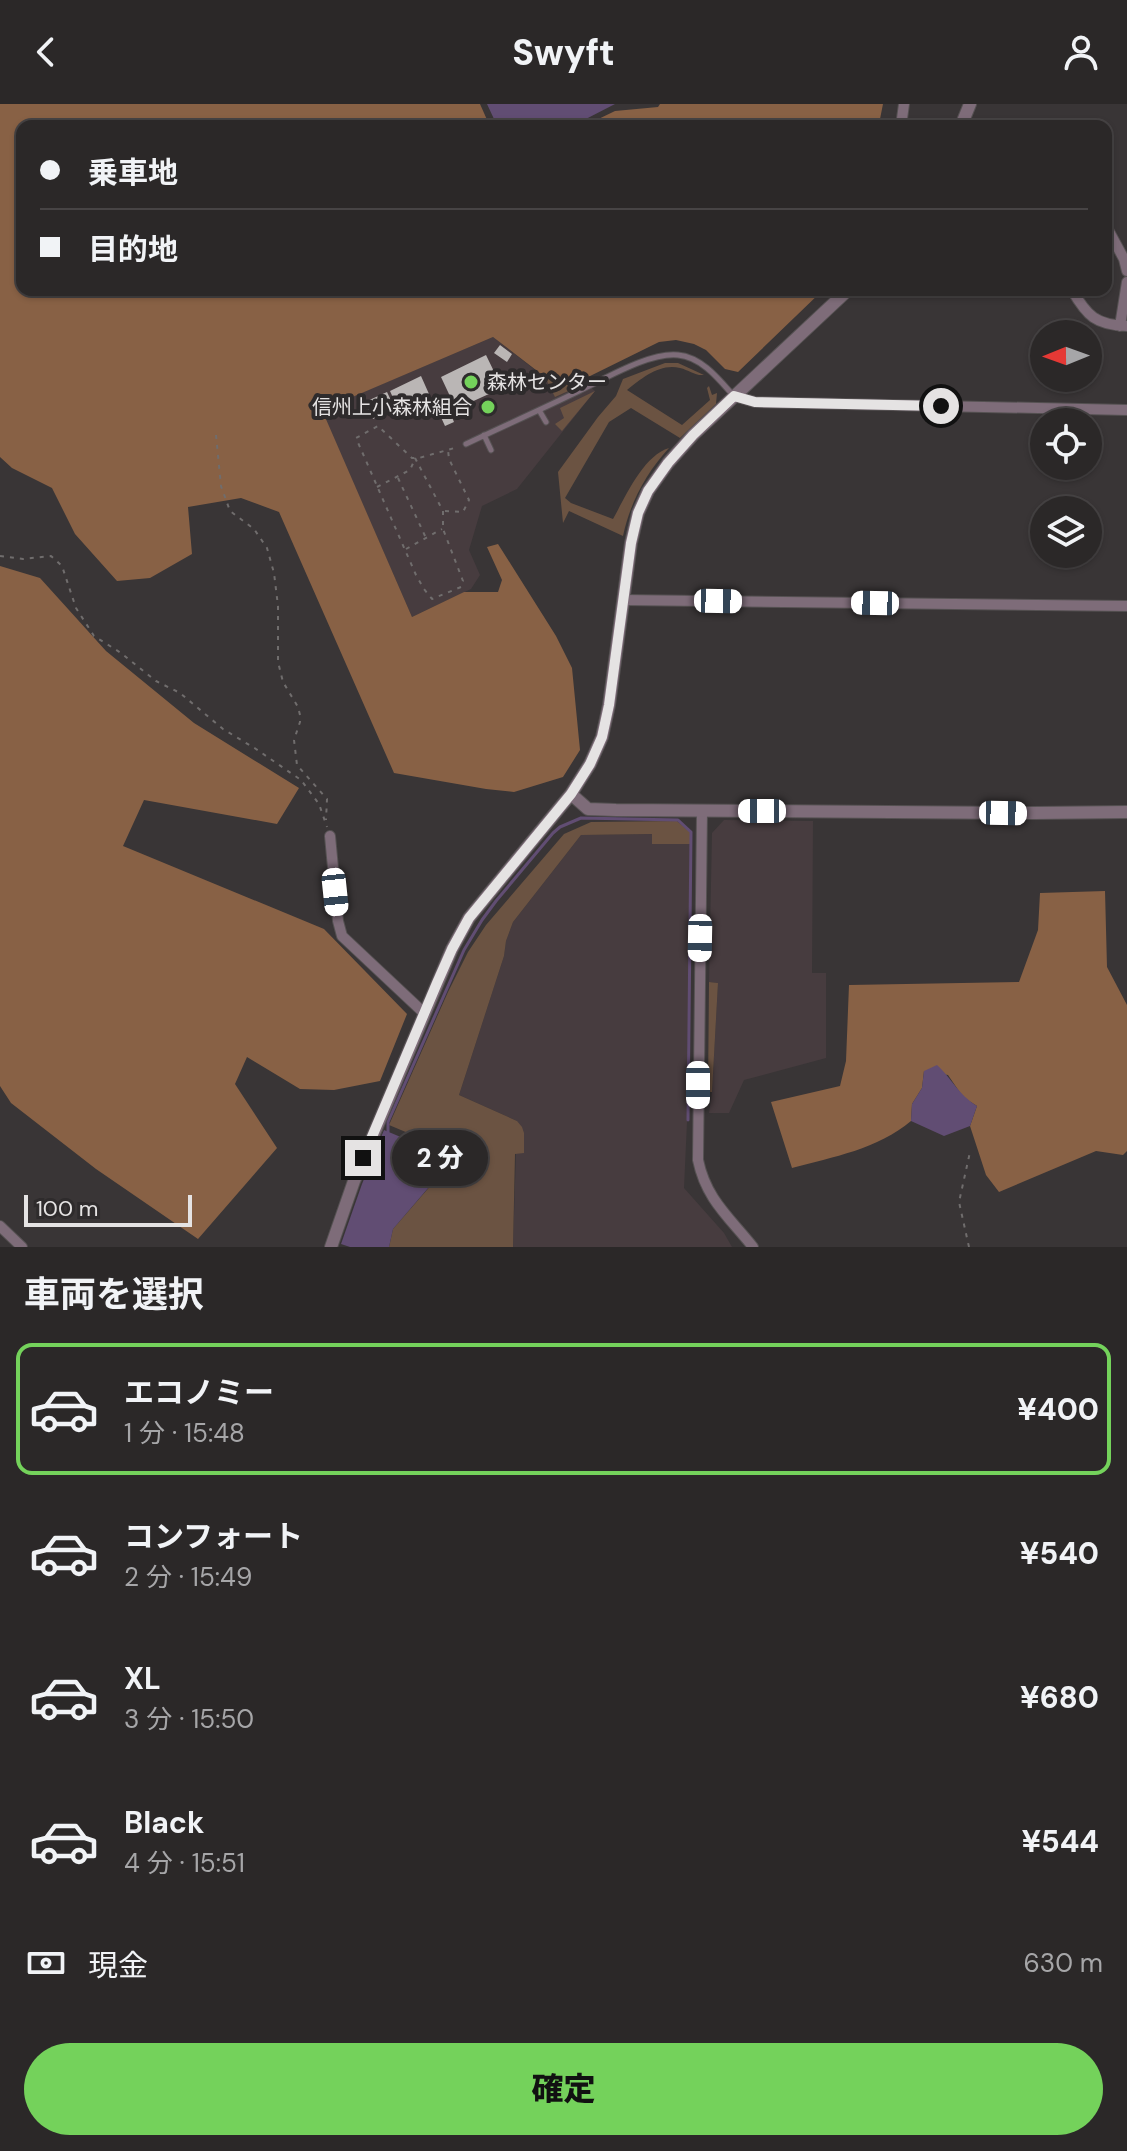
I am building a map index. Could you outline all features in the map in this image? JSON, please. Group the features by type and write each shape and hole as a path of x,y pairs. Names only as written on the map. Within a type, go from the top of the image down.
{"street":[{"path":"1112,237 1127,271"},
{"path":"1075,296 1094,319 1123,326 1127,282"},
{"path":"331,1247 354,1181 452,949 469,918 571,794 602,737 635,528 648,491 693,435 842,296"},
{"path":"734,396 755,402 1127,410"},
{"path":"623,600 1127,606"},
{"path":"571,794 588,809 1127,812"},
{"path":"702,810 698,1160 710,1196 753,1247"},
{"path":"328,830 342,936 424,1013"},
{"path":"0,1226 22,1247"}],"lane":[{"path":"466,444 627,369 664,356 679,355 701,364 734,396"},
{"path":"539,410 546,422"},
{"path":"484,435 491,450"}],"path":[{"path":"415,458 443,511 443,529 463,581 461,587 432,599 420,582 356,438 378,426 412,458 466,444"},
{"path":"216,435 221,486 230,511 254,529 267,548 278,606 278,662 283,682 300,715 294,750 297,765 327,799 328,830"},
{"path":"443,511 463,512 469,500 449,459 448,450"},
{"path":"377,487 410,470 415,458"},
{"path":"398,478 426,538"},
{"path":"406,549 443,529"},
{"path":"0,556 23,559 51,556 62,566 76,608 94,636 156,681 180,693 223,729 301,780 319,804 328,830"},
{"path":"969,1247 959,1202 970,1152"}],"shaded area":[{"path":"0,104 480,104 487,120 16,120 16,296 817,296 738,372 725,369 706,350 676,340 659,342 582,380 545,377 493,337 322,410 412,617 464,592 498,592 502,580 487,547 498,544 556,636 572,668 580,750 563,777 514,792 394,773 279,512 241,498 188,507 192,554 150,578 117,581 75,534 52,488 12,468 0,457"},
{"path":"487,104 615,104 584,120 494,119"},
{"path":"660,104 883,104 880,120 596,120 615,111 658,107"},
{"path":"493,337 544,377 582,380 595,391 517,489 482,506 469,550 480,575 471,589 412,617 321,410"},
{"path":"665,363 678,363 704,375 680,368 665,368 627,390 682,425 710,400 709,386 712,395 717,393 716,404 680,438 631,408 609,422 565,498 571,503 613,519 643,468 669,448 640,489 623,536 569,511 563,523 558,472 616,396 623,379"},
{"path":"545,377 582,380 586,383 555,397"},
{"path":"595,391 562,431 555,424 564,418 560,408"},
{"path":"0,566 40,578 106,651 194,723 299,788 277,824 144,800 123,846 324,929 407,1014 380,1081 334,1090 300,1089 247,1057 235,1084 277,1148 198,1239 96,1169 11,1103 0,1086"},
{"path":"724,820 813,821 812,973 826,973 826,1058 744,1080 729,1113 709,1113 718,983 709,982 712,833"},
{"path":"677,821 690,832 690,844 652,844 652,834 581,835 513,922 459,1095 517,1121 522,1127 524,1153 515,1154 513,1247 389,1247 393,1229 458,1154 389,1125 448,992 486,925 564,834 591,822"},
{"path":"653,834 653,844 690,844 684,1188 724,1233 732,1247 513,1247 517,1121 459,1095 504,956 506,941 513,922 581,835"},
{"path":"1105,891 1107,967 1127,1005 1127,1151 1123,1155 1096,1151 999,1192 986,1175 970,1126 977,1106 963,1097 948,1075 924,1071 922,1088 912,1104 911,1121 898,1131 854,1151 792,1168 771,1102 840,1086 846,1061 849,985 1019,982 1038,930 1040,893"},
{"path":"709,982 718,983 712,1092 708,1092"},
{"path":"937,1065 977,1106 970,1126 944,1136 911,1121 912,1104 922,1088 924,1071"},
{"path":"384,1130 453,1159 393,1229 389,1247 350,1247 341,1244 362,1184"}],"building":[{"path":"500,345 512,354 507,362 494,353"},
{"name":"森林センター","path":"486,355 502,388 456,409 441,377"},
{"path":"421,376 429,394 398,409 390,391"},
{"path":"387,392 395,409 373,419 365,402"},
{"path":"443,396 454,422 445,426 433,400"}],"waterway":[{"path":"388,1132 388,1122 464,950 482,920 553,833 581,818 678,820 691,832 688,1120"}],"place":[{"name":"森林センター","path":"471,382"},
{"name":"信州上小森林組合","path":"488,407"}],"route":[{"path":"363,1158 452,949 469,918 571,794 602,737 631,543 638,513 656,478 693,435 734,396 755,402 941,406"}]}
